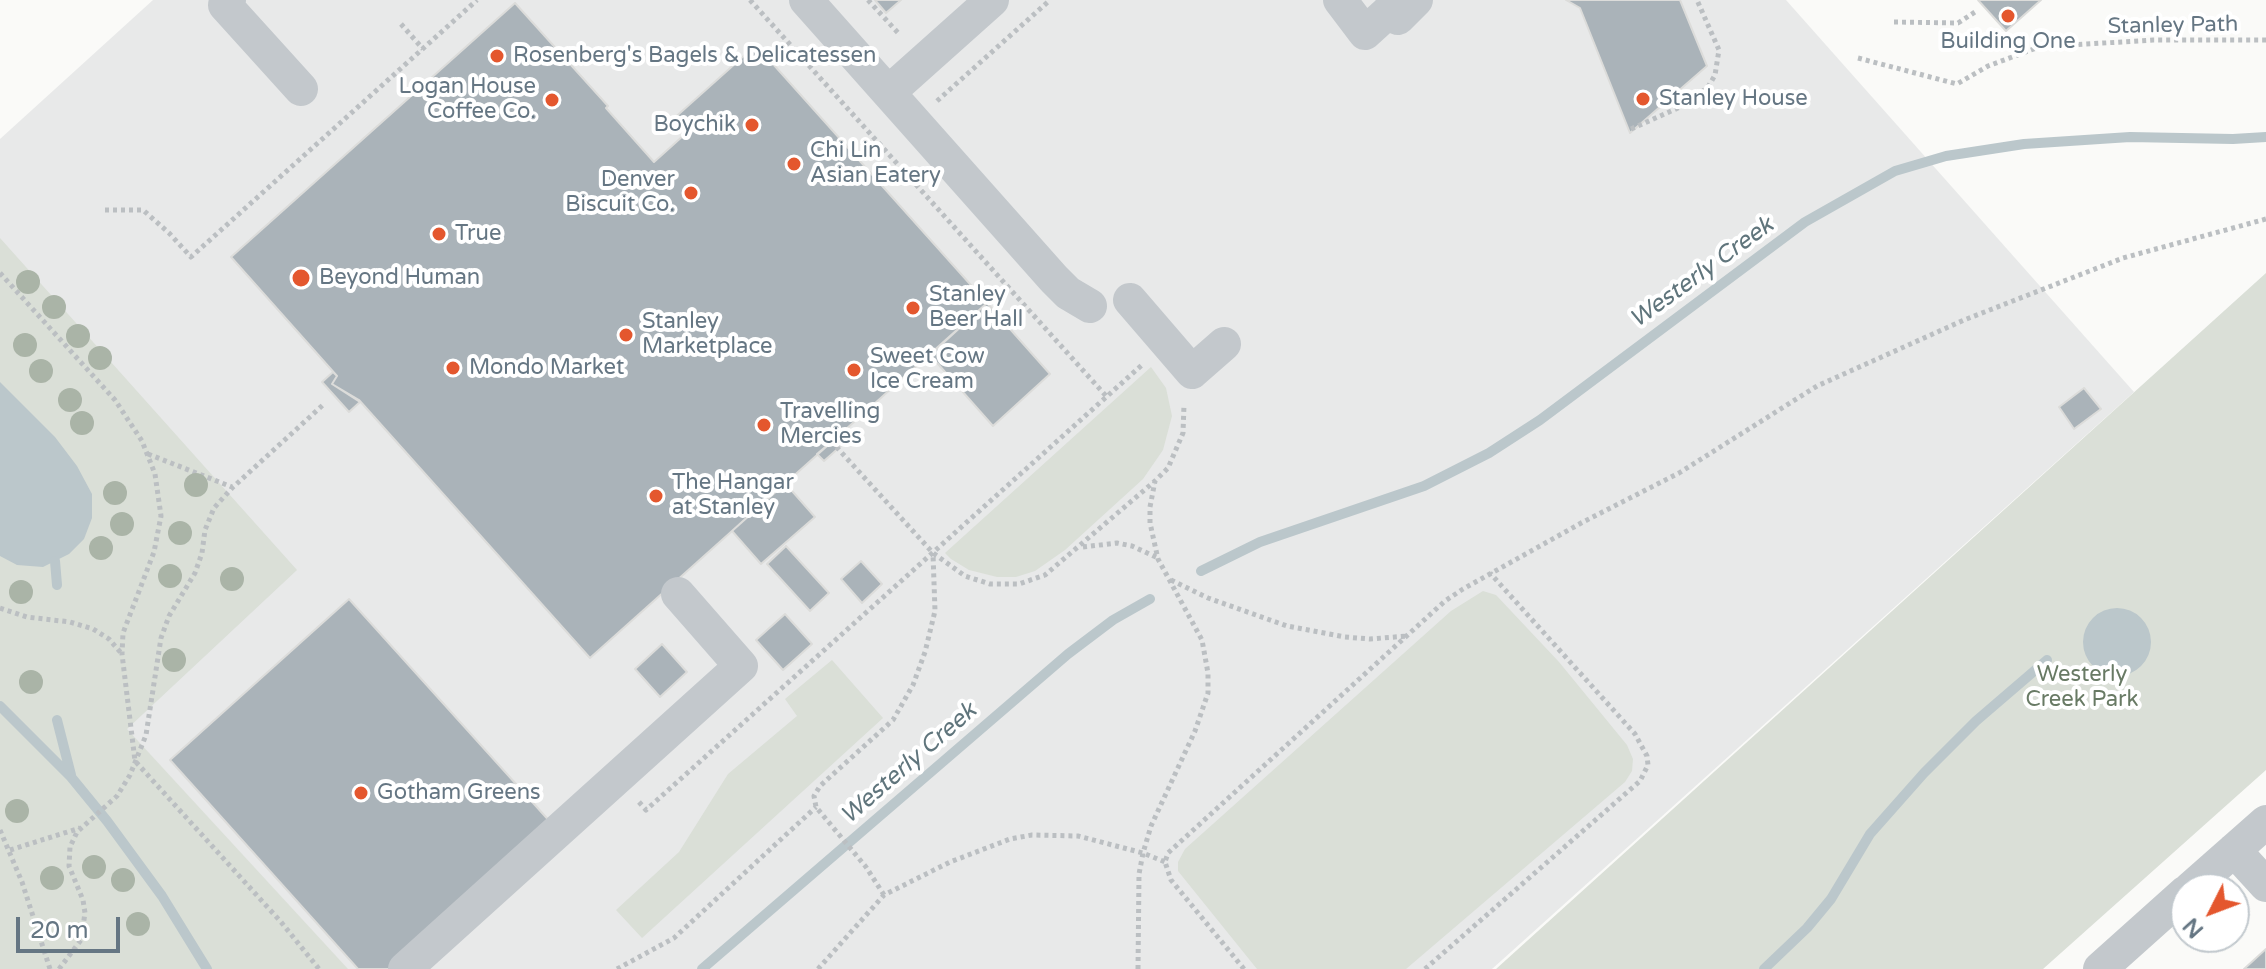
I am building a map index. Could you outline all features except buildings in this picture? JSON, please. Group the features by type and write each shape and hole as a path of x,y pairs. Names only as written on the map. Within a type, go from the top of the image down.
{"street":[{"path":"229,0 225,5 301,89"},
{"path":"806,0 1054,279 1072,296 1090,306"},
{"path":"889,92 992,0"},
{"path":"1340,0 1365,33 1397,4"},
{"path":"1130,300 1192,372 1224,344"},
{"path":"405,969 741,666 678,594"},
{"path":"2208,873 2266,822"},
{"path":"2234,850 2266,885"},
{"path":"2100,969 2170,907"}],"path":[{"path":"105,210 143,210 191,257 477,0"},
{"path":"750,0 1107,397"},
{"path":"868,0 900,35"},
{"path":"884,149 1050,0"},
{"path":"1631,129 1687,104 1708,87 1715,75 1719,50 1697,0"},
{"path":"1894,22 1958,23 1975,12"},
{"path":"401,24 423,49"},
{"name":"Stanley Path","path":"1858,58 1957,84 1988,66 2039,47 2153,40 2266,40"},
{"path":"1244,969 1171,880 1165,862 1172,847 1445,601 1490,573 1679,473 1817,386 1964,320 2123,258 2266,219"},
{"path":"0,273 115,400 142,441 155,474 161,516 154,552 123,633 122,654 135,761 281,922 319,969"},
{"path":"617,778 646,810 1148,360"},
{"path":"831,441 933,553 965,576 990,584 1019,584 1045,575 1168,468 1183,433 1182,394"},
{"path":"59,969 75,952 84,928 83,900 69,866 73,839 123,789 135,761 146,735 161,638 169,616 195,573 205,530 214,508 324,404"},
{"path":"147,453 232,488"},
{"path":"1138,969 1139,874 1143,853 1151,826 1195,731 1208,693 1202,640 1158,559 1150,523 1155,481"},
{"path":"1080,547 1117,543 1132,546 1158,559"},
{"path":"884,895 866,867 816,807 814,796 820,786 893,720 913,685 930,637 935,611 933,553"},
{"path":"1425,969 1633,787 1646,773 1648,765 1647,756 1635,734 1490,573"},
{"path":"1171,580 1208,598 1287,626 1370,639 1408,635"},
{"path":"0,608 27,617 70,622 93,629 109,639 122,654"},
{"path":"617,969 674,938 816,807"},
{"path":"10,850 81,828"},
{"path":"0,830 35,917 50,969"},
{"path":"818,969 884,895 950,862 1010,839 1032,835 1078,836 1165,862"}],"shaded area":[{"name":"Stanley Marketplace","path":"153,0 1786,0 2134,392 1492,969 347,969 126,729 0,242 0,139"},
{"path":"0,382 55,437 77,466 92,494 92,518 84,539 69,554 43,567 17,565 0,556"},
{"path":"2117,608 2141,618 2151,642 2141,666 2117,676 2093,666 2083,642 2093,618"}],"green space":[{"path":"0,238 297,570 127,729 348,969 0,969"},
{"name":"Westerly Creek Park","path":"2266,273 2266,770 2043,969 1496,969"},
{"path":"1151,367 1166,388 1172,416 1163,450 1143,479 1065,550 1035,571 1016,577 997,577 969,570 945,553"},
{"path":"1483,591 1496,595 1559,662 1627,745 1633,759 1632,771 1625,782 1406,969 1257,969 1178,871 1178,862 1185,849 1451,611"},
{"path":"832,660 883,718 642,938 616,910 679,852 728,774 797,716 785,699"}],"waterway":[{"name":"Westerly Creek","path":"1201,571 1260,542 1424,486 1489,453 1540,420 1805,222 1895,171 1946,156 2024,144 2130,137 2266,137"},
{"path":"55,561 57,585"},
{"name":"Westerly Creek","path":"702,969 1068,654 1113,620 1150,599"},
{"path":"1764,969 1807,928 1831,899 1870,834 1924,773 1976,721 2047,660"},
{"path":"0,706 71,777 107,821 162,896 207,969"},
{"path":"57,720 71,775"}],"place":[{"name":"Building One","path":"2008,16"},
{"name":"Rosenberg's Bagels & Delicatessen","path":"497,56"},
{"name":"Stanley House","path":"1643,99"},
{"name":"Logan House Coffee Co.","path":"552,100"},
{"name":"Boychik","path":"752,125"},
{"name":"Chi Lin Asian Eatery","path":"794,164"},
{"name":"Denver Biscuit Co.","path":"691,193"},
{"name":"True","path":"439,234"},
{"name":"Beyond Human","path":"301,278"},
{"name":"Stanley Beer Hall","path":"913,308"},
{"name":"Stanley Marketplace","path":"626,335"},
{"name":"Mondo Market","path":"453,368"},
{"name":"Sweet Cow Ice Cream","path":"854,370"},
{"name":"Travelling Mercies","path":"764,425"},
{"name":"The Hangar at Stanley","path":"656,496"},
{"name":"Gotham Greens","path":"361,793"}]}
